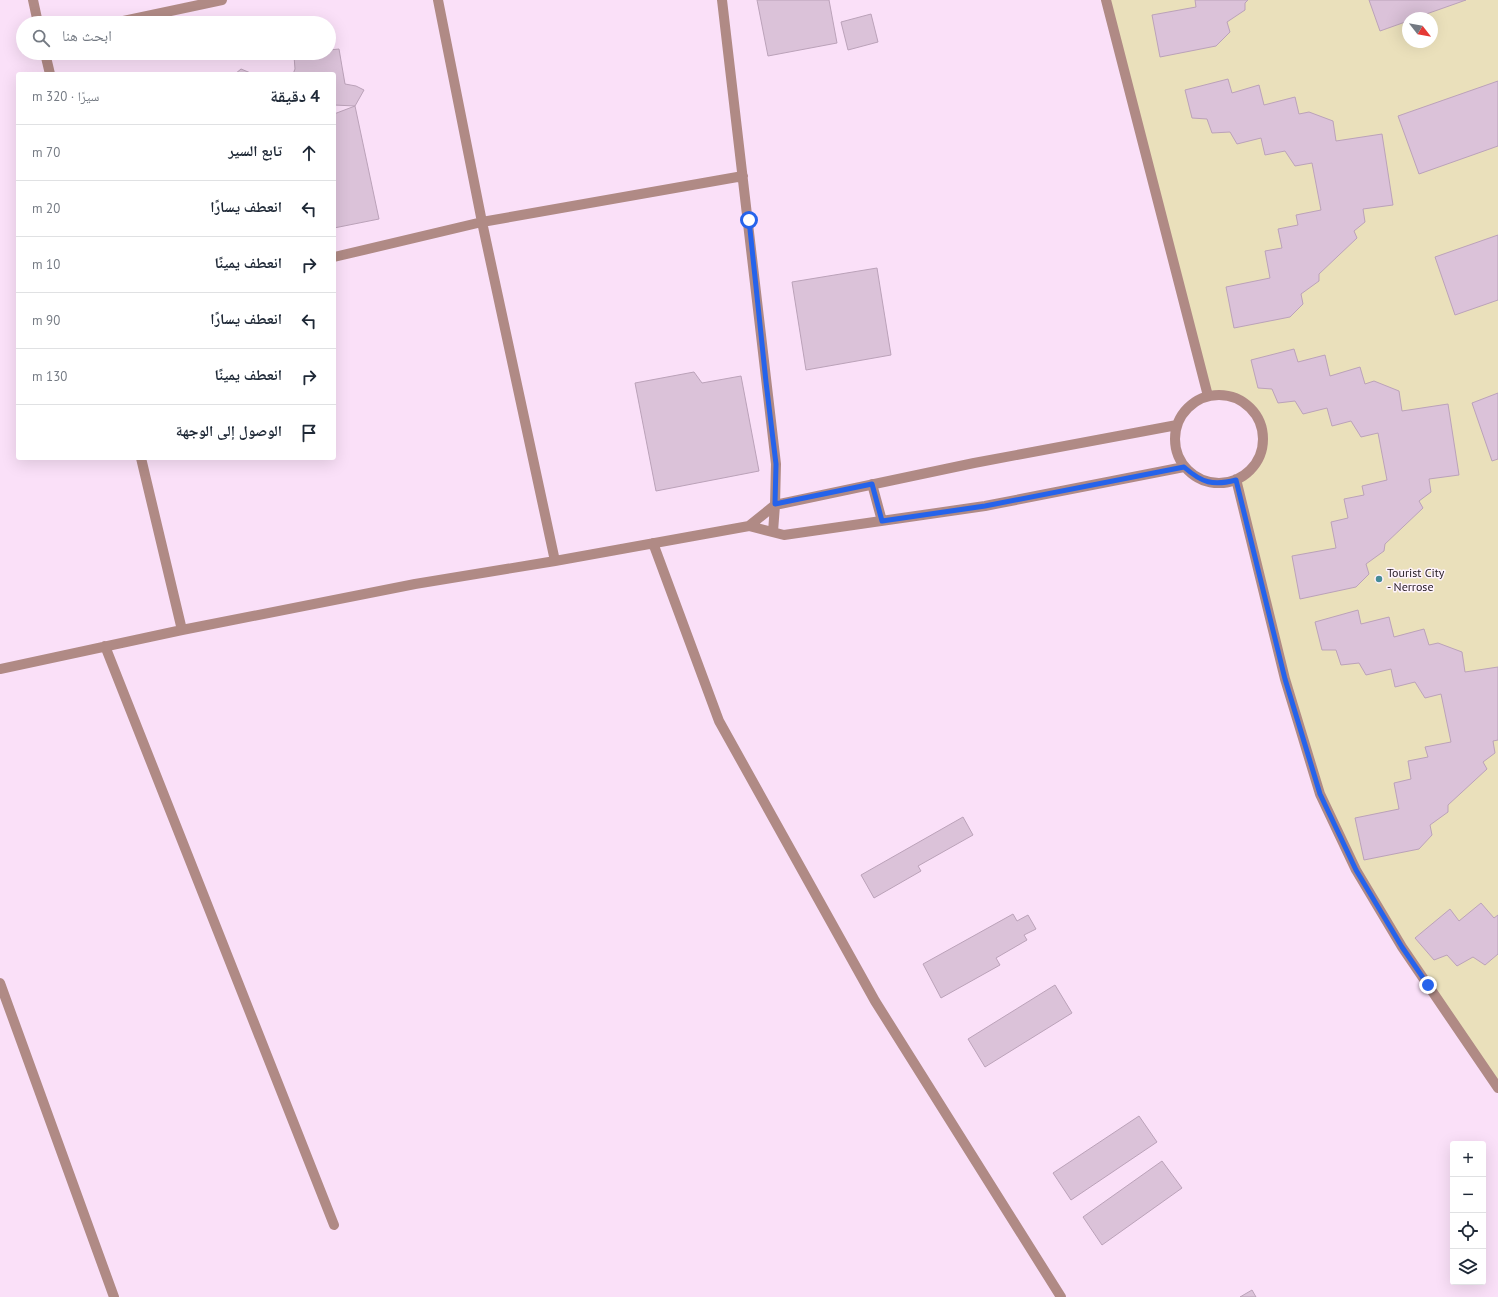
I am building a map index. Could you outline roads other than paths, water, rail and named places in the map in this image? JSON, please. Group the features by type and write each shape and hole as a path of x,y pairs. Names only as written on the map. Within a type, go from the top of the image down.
{"street":[{"path":"33,0 36,16"},
{"path":"147,16 222,0"},
{"path":"438,0 482,222 556,561"},
{"path":"722,0 776,464 773,532"},
{"path":"1106,0 1208,396"},
{"path":"47,60 50,72"},
{"path":"336,257 482,222 743,176"},
{"path":"1222,395 1236,398 1248,406 1258,418 1262,431 1262,446 1258,460 1249,472 1236,480 1222,483 1208,482 1194,476 1184,467 1177,454 1174,439 1177,425 1183,412 1194,402 1208,396 1222,395"},
{"path":"749,526 775,504 974,463 1177,425"},
{"path":"141,460 182,630"},
{"path":"0,669 182,630 415,584 556,561 749,526 784,535 985,506 1184,467"},
{"path":"1236,480 1285,679 1320,794 1356,870 1402,947 1498,1088"},
{"path":"872,484 882,521"},
{"path":"653,543 719,721 875,1001 1061,1297"},
{"path":"105,646 334,1225"},
{"path":"0,982 114,1297"}],"place":[{"name":"Tourist City - Nerrose","path":"1379,579"}]}
